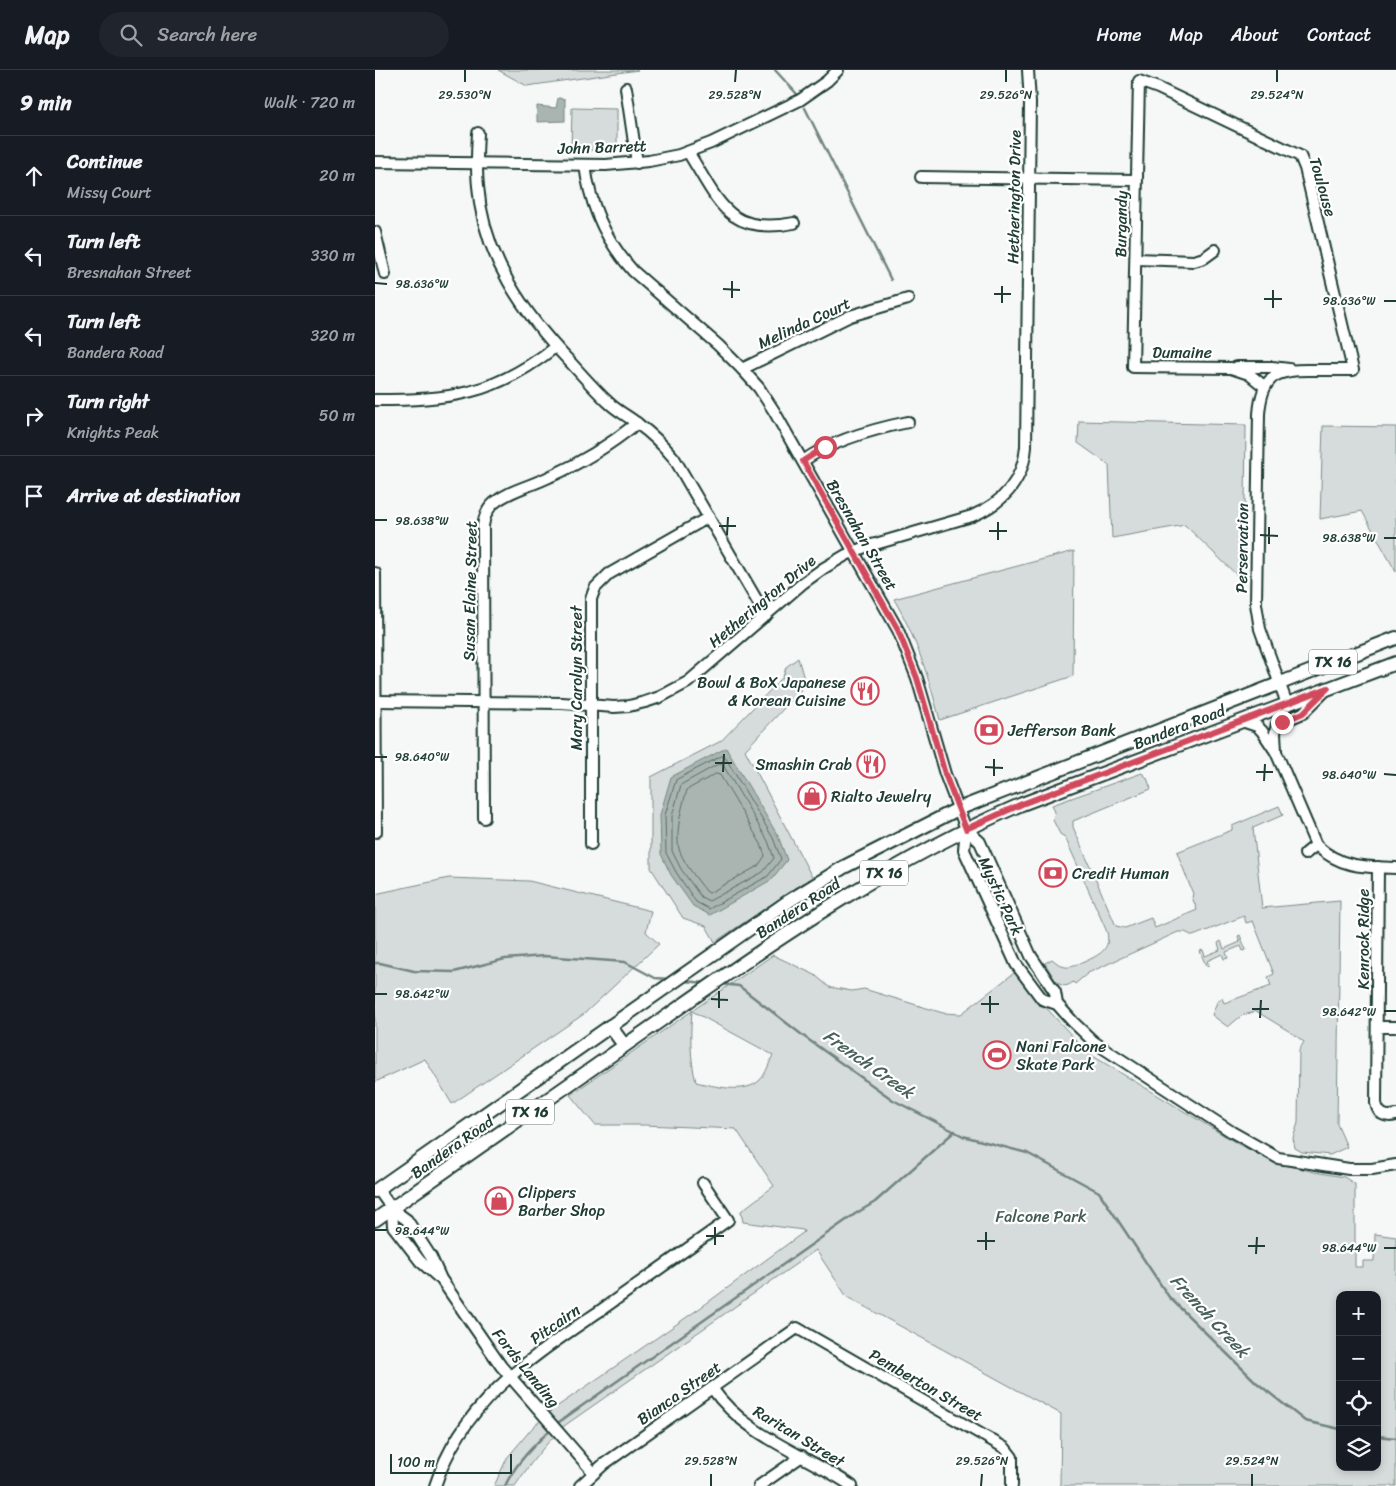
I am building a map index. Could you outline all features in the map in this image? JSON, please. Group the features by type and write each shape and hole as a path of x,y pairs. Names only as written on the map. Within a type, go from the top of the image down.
{"main road":[{"name":"Bandera Road","path":"377,1190 789,901 844,867 958,809 1279,682 1396,638"},
{"name":"Bandera Road","path":"375,1220 734,969 872,880 966,829 1022,804 1396,663"},
{"path":"610,1026 624,1045"}],"street":[{"name":"John Barrett","path":"375,162 585,165 637,163 688,152 711,143 799,100 827,81 838,70"},
{"name":"Hetherington Drive","path":"376,701 562,702 590,706 629,706 645,702 675,690 701,672 803,583 824,568 854,551 986,510 999,501 1010,490 1018,477 1024,462 1026,447 1030,178 1028,70"},
{"name":"Burgandy","path":"1133,367 1139,81"},
{"name":"Toulouse","path":"1139,81 1158,88 1300,156 1305,168 1353,370"},
{"path":"626,88 637,163"},
{"path":"478,133 476,164 482,213 500,267 513,292 528,315 555,347 606,401 661,442 674,458 767,616"},
{"path":"688,152 721,204 739,220 763,226 794,223"},
{"name":"Bresnahan Street","path":"585,165 596,214 607,237 622,258 633,271 718,345 759,388 803,461 898,630 917,678 945,774 966,829"},
{"path":"921,177 1136,180"},
{"path":"375,232 385,274"},
{"path":"1135,259 1194,260 1204,258 1215,250"},
{"name":"Melinda Court","path":"741,368 850,316 908,299"},
{"path":"375,400 435,399 478,390 518,374 555,347"},
{"name":"Dumaine","path":"1133,367 1272,367 1290,370 1353,370"},
{"name":"Dumaine","path":"1231,368 1249,374 1265,387"},
{"path":"1265,387 1275,376 1290,370"},
{"name":"Perservation","path":"1265,387 1261,395 1259,414 1256,604 1260,629 1287,704"},
{"path":"803,461 837,442 908,422"},
{"name":"Susan Elaine Street","path":"484,818 484,517 492,504 507,494 571,468 596,453 637,423"},
{"name":"Mary Carolyn Street","path":"591,844 590,606 595,588 609,574 709,517"},
{"path":"375,573 376,832"},
{"path":"1275,752 1277,724 1303,713 1328,688"},
{"path":"1242,721 1257,726 1275,752 1316,845 1323,852 1340,862 1353,865 1396,868"},
{"name":"Mystic Park","path":"966,829 980,842 1031,956 1055,992 1057,1004"},
{"name":"Mystic Park","path":"966,829 964,850 1016,964 1042,999 1057,1004 1094,1042 1232,1132 1278,1158 1349,1169 1372,1169 1396,1165"},
{"path":"1305,854 1316,845"},
{"name":"Kenrock Ridge","path":"1378,868 1377,1107 1382,1115 1391,1117 1396,1115"},
{"path":"1377,1027 1396,1026"},
{"name":"Pitcairn","path":"435,1486 461,1432 496,1388 536,1355 728,1220 703,1183"},
{"name":"Fords Landing","path":"377,1190 392,1209 407,1220 431,1257 441,1279 510,1376 593,1472"},
{"name":"Fords Landing","path":"392,1209 393,1226 419,1261 441,1279"},
{"name":"Bianca Street","path":"580,1486 593,1472 797,1328"},
{"name":"Pemberton Street","path":"797,1328 1005,1448 1012,1457 1012,1486"},
{"name":"Raritan Street","path":"712,1388 721,1400 743,1421 765,1437 802,1456 852,1486"},
{"path":"759,1486 802,1456"}],"green space":[{"path":"498,70 638,70 527,86"},
{"path":"572,108 617,109 617,150 571,150"},
{"path":"1079,421 1246,425 1244,582 1185,525 1112,538 1109,465 1078,443"},
{"path":"1323,426 1396,427 1396,572 1362,511 1320,519"},
{"path":"1074,551 1073,676 940,720 921,658 894,599"},
{"path":"798,658 804,679 800,691 745,750 812,877 715,942 706,926 683,918 651,868 651,777 721,741 783,677 786,667"},
{"path":"1142,773 1147,778 1151,789 1073,821 1073,827 1116,926 1125,928 1151,918 1155,928 1197,910 1177,852 1232,830 1232,826 1279,806 1283,815 1253,828 1262,908 1340,901 1337,1124 1347,1147 1330,1155 1302,1152 1295,1148 1293,1138 1298,1123 1299,1050 1304,1042 1256,1011 1241,1016 1228,1027 1212,1015 1217,1002 1222,998 1224,1003 1271,986 1268,977 1274,974 1253,921 1246,923 1244,916 1193,936 1185,932 1178,932 1088,973 1075,984 1073,982 1064,986 1060,984 1053,977 1045,963 1052,959 1065,967 1077,965 1103,951 1108,938 1065,837 1060,834 1053,820 1055,812 1052,805"},
{"path":"449,878 529,881 651,911 646,932 659,944 584,1014 452,1104 425,1059 375,1082 375,894"},
{"path":"1240,935 1246,950 1243,951 1241,946 1226,952 1228,958 1224,959 1222,954 1207,961 1209,965 1206,966 1200,951 1203,950 1205,956 1220,950 1218,943 1221,941 1224,949 1240,942 1238,936"},
{"name":"Falcone Park","path":"773,955 815,975 829,987 852,991 864,989 943,1013 961,1014 1014,973 1088,1053 1238,1144 1258,1154 1291,1166 1344,1177 1355,1184 1355,1267 1363,1267 1363,1261 1374,1261 1375,1234 1396,1237 1396,1486 1060,1486 1061,1414 847,1297 816,1250 564,1426 550,1440 515,1486 494,1486 507,1458 533,1427 552,1410 700,1308 804,1232 803,1230 743,1222 741,1211 774,1186 736,1129 595,1125 570,1095","holes":["692,1011 773,1055 766,1072 754,1085 729,1088 696,1082 691,1047"]}],"water":[{"path":"558,98 565,99 565,121 537,122 537,106 556,108"},
{"path":"726,748 778,836 787,860 771,880 710,915 693,906 671,875 661,854 660,815 671,777"}],"waterway":[{"path":"775,70 796,93"},
{"path":"805,108 891,280"},
{"name":"French Creek","path":"375,963 414,971 454,972 505,959 544,956 625,962 655,978 669,979"},
{"name":"French Creek","path":"684,981 706,983"},
{"name":"French Creek","path":"721,984 739,986 806,1038 893,1100 963,1136 1027,1153 1099,1192 1169,1297 1257,1383 1305,1421 1336,1428"},
{"path":"559,1422 855,1214 875,1202 955,1131"},
{"path":"505,1486 513,1471 524,1457 548,1432"},
{"name":"French Creek","path":"1381,1436 1396,1438"}],"place":[{"name":"Bowl & BoX Japanese & Korean Cuisine","path":"865,691"},
{"name":"Jefferson Bank","path":"989,730"},
{"name":"Smashin Crab","path":"871,764"},
{"name":"Rialto Jewelry","path":"812,796"},
{"name":"Credit Human","path":"1053,873"},
{"name":"Nani Falcone Skate Park","path":"997,1055"},
{"name":"Clippers Barber Shop","path":"499,1201"}],"route":[{"path":"825,447 803,461 898,630 917,678 945,774 966,829 1022,804 1328,688 1303,713 1282,722"}]}
